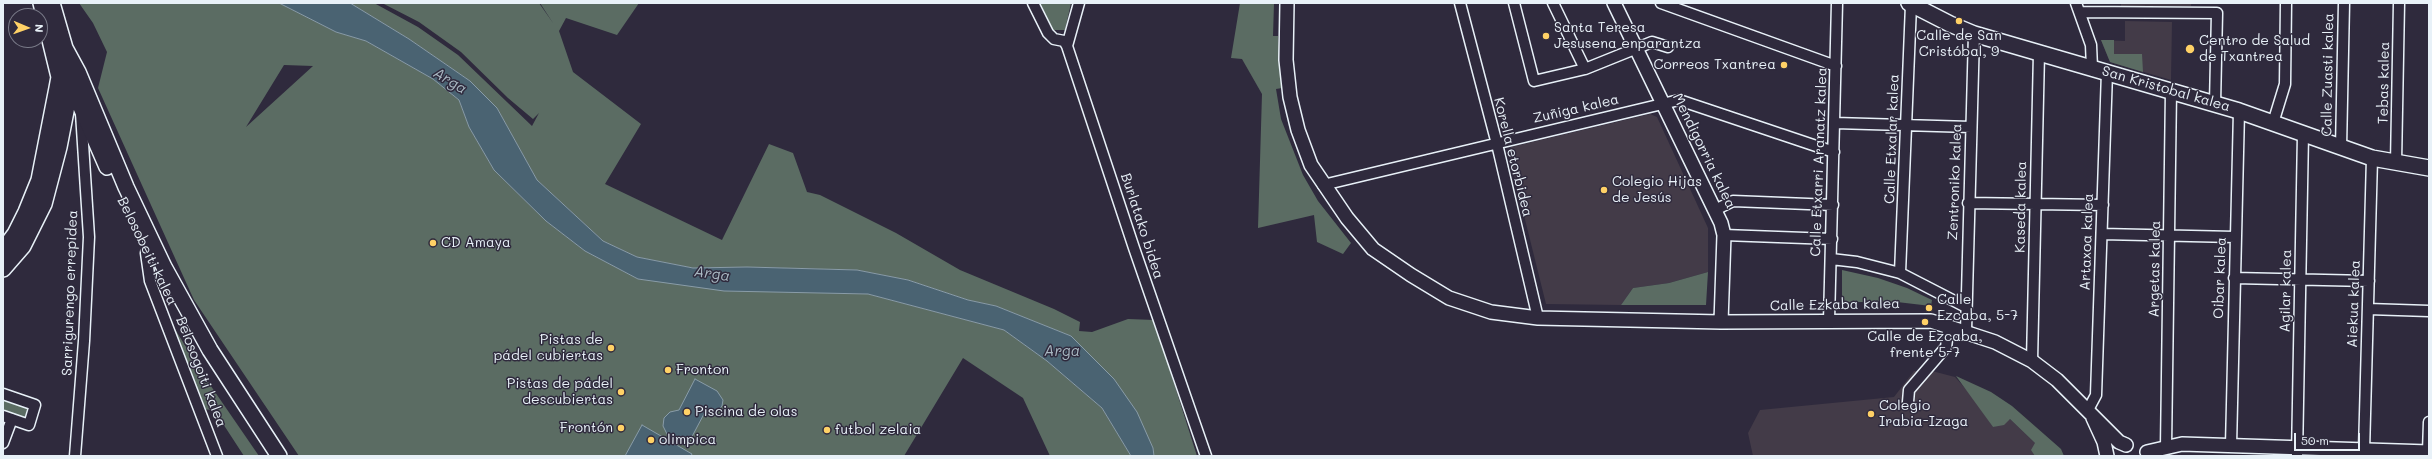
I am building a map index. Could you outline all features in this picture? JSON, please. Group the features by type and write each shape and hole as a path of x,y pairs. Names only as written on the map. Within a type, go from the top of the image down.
{"main road":[{"path":"3,250 15,234 32,200 46,146 59,76 41,3"},
{"path":"3,270 23,246 46,197 59,146 66,106 68,78 65,48 52,3"},
{"name":"San Kristobal kalea","path":"1908,4 1974,34 2239,111 2372,158 2429,168"},
{"name":"Belosobeiti kalea","path":"49,34 68,78 81,100 116,172 126,186"},
{"name":"Belosobeiti kalea","path":"65,48 87,93 126,186 184,306 279,456"},
{"name":"Belosobeiti kalea","path":"81,100 146,252 170,302 268,456"}],"street":[{"path":"1033,3 1048,33 1054,39 1064,41 1067,46"},
{"path":"1067,46 1079,3"},
{"name":"Calle Ezkaba kalea","path":"1287,3 1286,60 1290,97 1301,137 1311,165 1323,185 1347,218 1373,249 1411,275 1449,298 1490,312 1538,318 1720,322 1931,321 1966,331 1995,342 2032,361 2057,380 2119,442 2126,445"},
{"name":"Korella etorbidea","path":"1460,3 1497,144 1538,318"},
{"path":"1514,3 1534,81 1585,69 1636,47 1652,42 1668,47"},
{"path":"1553,3 1585,69"},
{"name":"Mendigorria kalea","path":"1614,3 1715,210 1724,235 1720,322"},
{"path":"1661,3 1836,66"},
{"name":"Calle Etxarri Aranatz kalea","path":"1829,321 1837,3"},
{"path":"2273,123 2285,84 2286,3"},
{"name":"Calle Zuasti kalea","path":"2341,148 2344,3"},
{"name":"Tebas kalea","path":"2396,163 2399,3"},
{"name":"Calle Etxalar kalea","path":"1900,273 1908,126 1908,4"},
{"path":"2092,68 2091,45 2078,7 2217,13 2215,104"},
{"name":"Zentroniko kalea","path":"1966,331 1968,203 1974,34"},
{"name":"Burlatako bidea","path":"1067,46 1134,248 1206,456"},
{"name":"Kaseda kalea","path":"2032,361 2039,53"},
{"name":"Artaxoa kalea","path":"2088,410 2096,395 2107,72"},
{"name":"Argetas kalea","path":"2168,451 2171,91"},
{"name":"Sarrigurengo errepidea","path":"75,456 84,341 88,237 81,100"},
{"name":"Zuñiga kalea","path":"1323,185 1497,144 1663,102 1679,100 1834,152"},
{"name":"Oibar kalea","path":"2231,446 2239,111"},
{"path":"1835,123 1971,127"},
{"name":"Agilar kalea","path":"2297,452 2303,134"},
{"name":"Aiekua kalea","path":"2364,451 2372,158"},
{"path":"1715,210 1733,201 1833,205"},
{"path":"1968,203 2103,205"},
{"path":"2102,234 2235,238"},
{"path":"1724,235 1832,239"},
{"name":"Belosogoiti kalea","path":"146,252 150,281 217,456"},
{"name":"Calle Ezkaba kalea","path":"1831,259 1857,262 1900,273 1966,306"},
{"path":"2234,278 2369,281"},
{"path":"2368,309 2429,311"},
{"path":"1908,402 1909,390 1946,347 1949,326"},
{"path":"3,394 35,405 28,425 7,418 3,443"},
{"name":"Calle Ezkaba kalea","path":"2088,410 2104,442 2107,456"},
{"path":"2111,456 2116,450 2126,445 2141,447 2148,454 2199,445 2231,446 2297,452 2429,452 2429,422"}],"shaded area":[{"path":"2121,3 2191,3 2191,6 2121,6"},
{"path":"2125,21 2172,22 2171,80 2110,62 2101,40 2125,41"},
{"name":"Colegio Hijas de Jesús","path":"1650,114 1657,117 1708,228 1708,272 1669,283 1633,288 1621,305 1546,304 1508,151 1511,147"},
{"name":"Colegio Irabia-Izaga","path":"1914,371 1932,371 1955,377 1973,397 1993,427 2010,419 2035,443 2036,456 1753,456 1748,433 1760,410 1894,397"}],"green space":[{"path":"79,3 279,3 336,32 366,41 433,79 459,100 469,127 494,170 546,221 585,251 638,279 767,291 868,294 1004,330 1047,361 1102,408 1131,456 1050,456 1023,398 963,358 904,456 299,456 194,300 98,88 107,52 93,23","holes":["284,65 313,66 246,127"]},
{"path":"350,3 374,3 418,27 458,55 532,126 539,113 533,119 508,98 461,52 419,22 382,3 539,3 553,23 540,3 639,3 617,35 566,18 559,31 573,72 641,124 605,184 722,240 769,144 793,153 807,192 820,195 896,233 960,270 1054,309 1080,322 1079,331 1092,332 1128,319 1154,320 1197,456 1154,456 1153,448 1114,379 1071,336 996,306 968,300 908,280 857,270 747,267 693,268 637,257 603,241 537,180 497,108 470,81 409,39"},
{"path":"1040,3 1071,3 1065,30 1053,30"},
{"path":"1240,3 1274,3 1273,36 1278,36 1282,88 1276,89 1281,119 1303,175 1318,201 1351,243 1343,254 1317,242 1314,215 1258,228 1262,94 1242,59 1231,58"},
{"path":"2101,40 2114,40 2114,54 2142,54 2143,72 2110,62"},
{"path":"1842,270 1878,278 1907,288 1932,300 1931,306 1897,302 1842,302"},
{"path":"1708,272 1706,305 1621,305 1633,288 1669,283"},
{"path":"160,305 204,376 259,456 244,456 214,410 200,409"},
{"path":"1956,376 1991,392 2012,406 2061,449 2064,456 2035,456 2031,450 2035,443 2010,419 2004,425 1993,427"},
{"path":"3,398 29,408 26,419 3,411"}],"water":[{"name":"Arga","path":"279,3 350,3 409,39 470,81 497,108 537,180 603,241 637,257 693,268 747,267 857,270 908,280 968,300 996,306 1071,336 1114,379 1137,412 1153,448 1154,456 1131,456 1102,408 1047,361 1004,330 868,294 724,291 638,279 585,251 546,221 494,170 469,127 459,100 433,79 366,41 336,32"},
{"name":"Piscina de olas","path":"695,379 717,391 723,400 722,406 716,413 705,412 687,446 668,436 663,426 664,418 670,412 679,410"},
{"name":"olimpica","path":"642,425 692,454 691,456 625,456"}],"place":[{"name":"Calle de San Cristóbal, 9","path":"1959,21"},
{"name":"Santa Teresa Jesusena enparantza","path":"1546,36"},
{"name":"Centro de Salud de Txantrea","path":"2190,49"},
{"name":"Correos Txantrea","path":"1784,65"},
{"name":"Colegio Hijas de Jesús","path":"1604,190"},
{"name":"CD Amaya","path":"433,243"},
{"name":"Calle Ezcaba, 5-7","path":"1929,308"},
{"name":"Calle de Ezcaba, frente 5-7","path":"1925,322"},
{"name":"Pistas de pádel cubiertas","path":"611,348"},
{"name":"Fronton","path":"668,370"},
{"name":"Pistas de pádel descubiertas","path":"621,392"},
{"name":"Piscina de olas","path":"687,412"},
{"name":"Colegio Irabia-Izaga","path":"1871,414"},
{"name":"Frontón","path":"621,428"},
{"name":"futbol zelaia","path":"827,430"},
{"name":"olimpica","path":"651,440"}]}
